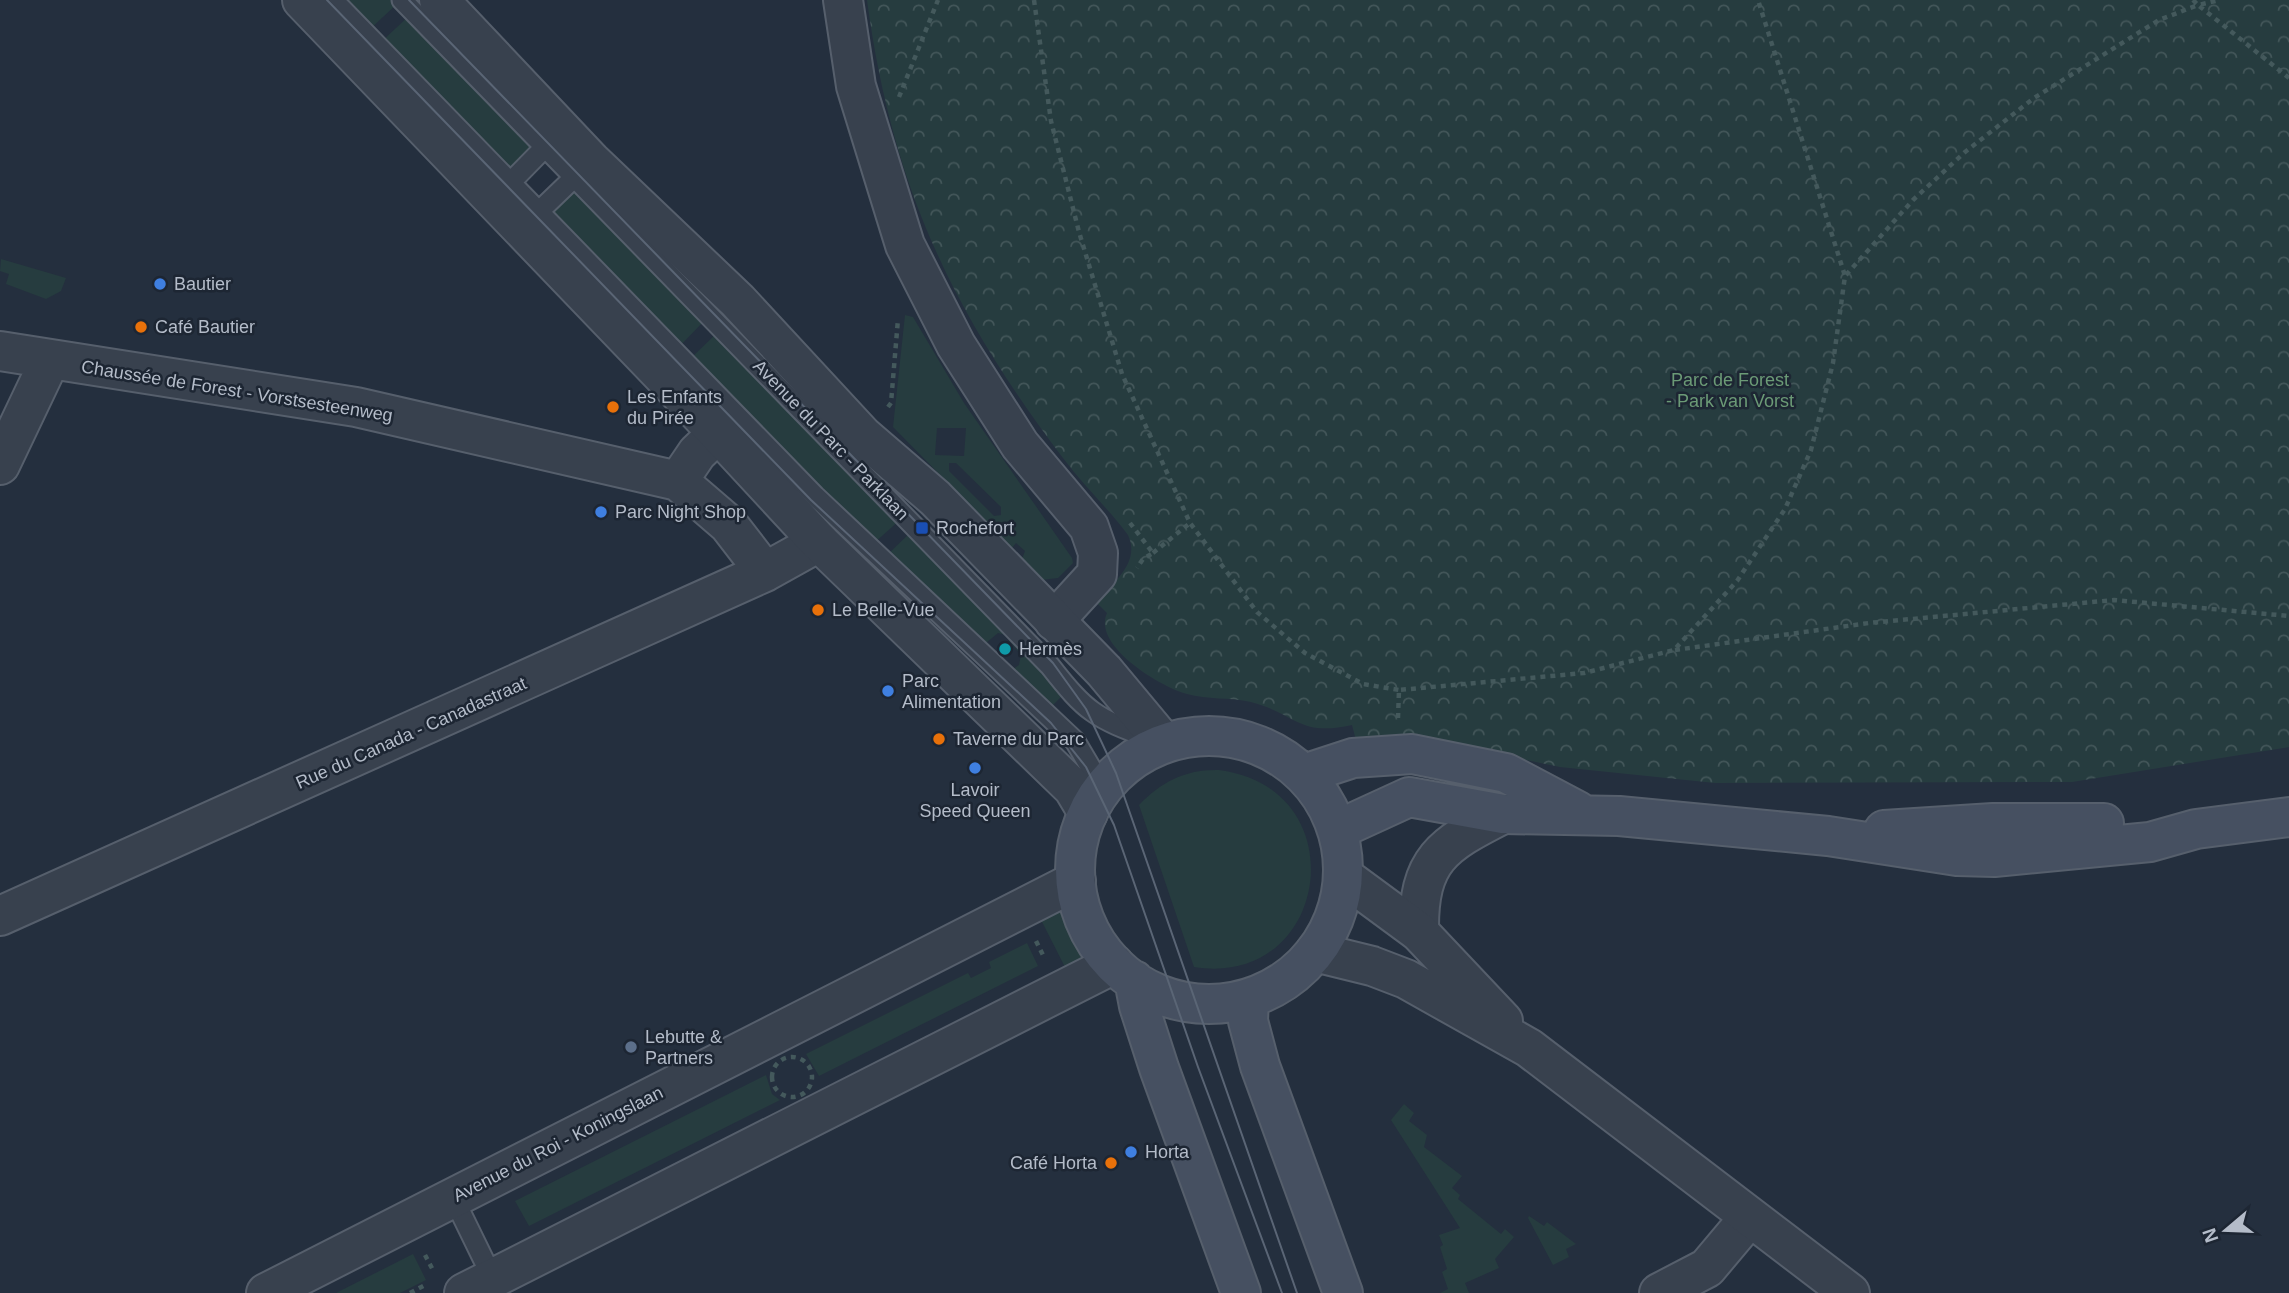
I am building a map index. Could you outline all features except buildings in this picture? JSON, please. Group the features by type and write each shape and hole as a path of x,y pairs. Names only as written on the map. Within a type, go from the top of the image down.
{"main road":[{"path":"1124,972 1159,994 1194,1003 1212,1004 1249,998 1286,980 1315,952 1335,916 1343,876 1337,830 1330,810 1304,774 1263,746 1238,738 1214,735 1164,743 1130,761 1094,803 1077,847 1076,881 1088,926 1124,972 1241,1293"},
{"path":"1304,774 1353,758 1412,754 1506,773 1584,814"},
{"path":"1337,830 1409,797 1503,814 1584,814 1828,836 1957,856 1994,857 2150,842 2196,829 2289,817"},
{"path":"1249,998 1248,1021 1261,1066 1343,1293"}],"street":[{"path":"302,0 530,220 718,433 819,542 1073,788 1094,803"},
{"name":"Avenue du Parc - Parklaan","path":"439,0 554,139 583,169 738,301 863,436 935,498 1104,671 1164,743"},
{"path":"843,0 856,86 905,245 956,345 1020,444 1089,527 1098,553 1097,574 1054,621"},
{"name":"Chaussée de Forest - Vorstsesteenweg","path":"0,351 356,407 678,481 728,524 765,572"},
{"path":"0,465 50,360"},
{"path":"678,481 697,453 718,433"},
{"name":"Rue du Canada - Canadastraat","path":"0,916 765,572 819,542"},
{"path":"1419,932 1419,900 1425,877 1437,858 1448,845 1503,814"},
{"path":"1343,876 1419,932 1529,1048"},
{"name":"Avenue du Roi - Koningslaan","path":"266,1293 1076,881"},
{"path":"1315,952 1372,966 1406,979 1529,1048 1850,1293"},
{"path":"478,1286 1124,972"},
{"path":"1659,1293 1707,1268 1749,1217"}],"lane":[{"path":"333,0 501,192 554,139"},
{"name":"Avenue du Parc - Parklaan","path":"402,0 554,139"},
{"path":"583,169 530,220 1075,741 1091,765 1094,803"},
{"name":"Avenue du Parc - Parklaan","path":"583,169 1050,666 1082,706 1113,724 1164,743"},
{"path":"453,1198 478,1286"}],"path":[{"path":"898,100 938,0"},
{"path":"1034,0 1051,121 1079,232 1122,374 1190,523 1257,612 1305,653 1363,684 1399,690 1584,673 1674,650 1869,623 2114,600 2289,616"},
{"path":"1674,650 1737,581 1785,509 1814,438 1833,363 1845,276 1758,0"},
{"path":"2193,0 2289,78"},
{"path":"1845,276 1913,200 1965,152 2034,98 2159,20 2198,5 2220,0"},
{"path":"863,436 891,403 899,308"},
{"path":"1153,552 1190,523"},
{"path":"1397,722 1399,690"},
{"path":"1033,936 1049,965"},
{"path":"802,1059 810,1070 809,1088 793,1097 781,1093 774,1084 774,1070 782,1060 802,1059"}],"green space":[{"path":"338,0 397,0 399,2 368,31"},
{"name":"Parc de Forest - Park van Vorst","path":"867,0 2289,0 2289,747 2072,782 1715,783 1560,767 1429,740 1385,736 1356,740 1352,725 1334,728 1309,726 1251,702 1195,696 1161,683 1119,651 1105,626 1107,613 1096,602 1128,563 1131,545 1128,535 1071,468 1023,403 958,297 932,243 910,187 892,129"},
{"path":"412,13 538,144 506,175 379,44"},
{"path":"580,186 707,318 676,350 548,217"},
{"path":"1,259 66,278 61,291 46,299 6,284 9,274 0,271"},
{"path":"905,315 913,317 964,403 1073,563 1058,578 1041,580 1022,559 1025,551 1016,543 1012,548 893,427","holes":["937,428 966,428 964,456 935,455","949,463 956,463 1001,507 1001,515 994,516 949,471"]},
{"path":"720,330 901,519 873,544 688,361"},
{"path":"912,531 1064,694 1050,708 1010,671 1019,665 1021,655 1005,635 998,633 986,643 986,649 886,556"},
{"path":"1207,770 1219,770 1264,785 1293,811 1308,846 1310,884 1299,919 1275,948 1240,966 1194,967 1139,805 1175,778"},
{"path":"1057,909 1062,911 1081,957 1080,965 1068,973 1038,914"},
{"path":"1027,943 1038,966 819,1076 806,1054 968,973 971,978 991,968 989,962"},
{"path":"766,1075 772,1094 780,1100 529,1226 515,1201"},
{"path":"1404,1104 1414,1113 1409,1121 1427,1135 1424,1147 1462,1176 1452,1188 1460,1195 1458,1199 1501,1234 1505,1229 1514,1237 1495,1259 1499,1268 1465,1283 1469,1293 1440,1293 1448,1289 1442,1272 1447,1269 1439,1235 1460,1228 1391,1120"},
{"path":"1529,1216 1544,1226 1547,1222 1576,1244 1566,1249 1569,1257 1553,1265"},
{"path":"413,1254 426,1280 400,1293 336,1293"}],"tram line":[{"path":"327,0 811,500 1051,723 1086,767 1114,825 1198,1067 1282,1293"},
{"path":"409,0 1053,663 1086,709 1116,773 1297,1293"}],"place":[{"name":"Bautier","path":"160,284"},
{"name":"Café Bautier","path":"141,327"},
{"name":"Les Enfants du Pirée","path":"613,407"},
{"name":"Parc Night Shop","path":"601,512"},
{"name":"Rochefort","path":"922,528"},
{"name":"Le Belle-Vue","path":"818,610"},
{"name":"Hermès","path":"1005,649"},
{"name":"Parc Alimentation","path":"888,691"},
{"name":"Taverne du Parc","path":"939,739"},
{"name":"Lavoir Speed Queen","path":"975,768"},
{"name":"Lebutte & Partners","path":"631,1047"},
{"name":"Horta","path":"1131,1152"},
{"name":"Café Horta","path":"1111,1163"}]}
